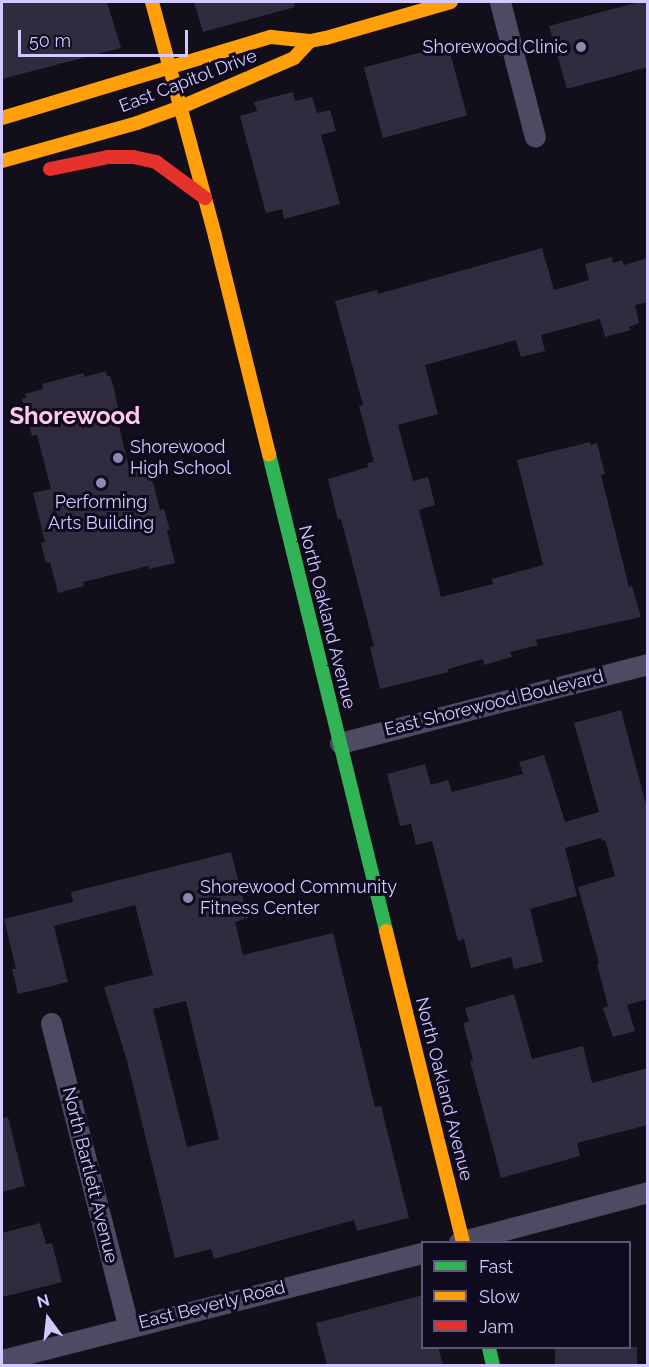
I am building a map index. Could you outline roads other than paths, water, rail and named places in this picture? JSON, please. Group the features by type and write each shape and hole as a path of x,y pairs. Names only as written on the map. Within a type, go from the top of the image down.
{"main road":[{"name":"North Oakland Avenue","path":"152,2 205,198 462,1241"},
{"name":"East Capitol Drive","path":"2,118 271,37 310,41 451,2"},
{"name":"East Capitol Drive","path":"2,161 137,123 181,107 294,58 310,41"},
{"path":"36,172 82,160 134,157 156,162 205,198"},
{"path":"490,1349 494,1365"}],"street":[{"path":"500,2 535,137"},
{"name":"East Shorewood Boulevard","path":"340,743 648,664"},
{"name":"North Bartlett Avenue","path":"51,1023 128,1326"},
{"path":"466,1241 648,1192"},
{"name":"East Beverly Road","path":"2,1360 128,1326 421,1253"}],"place":[{"name":"Shorewood Clinic","path":"581,47"},
{"name":"Shorewood High School","path":"118,458"},
{"name":"Performing Arts Building","path":"101,483"},
{"name":"Shorewood Community Fitness Center","path":"188,898"}],"district":[{"name":"Shorewood","path":"75,416"}]}
